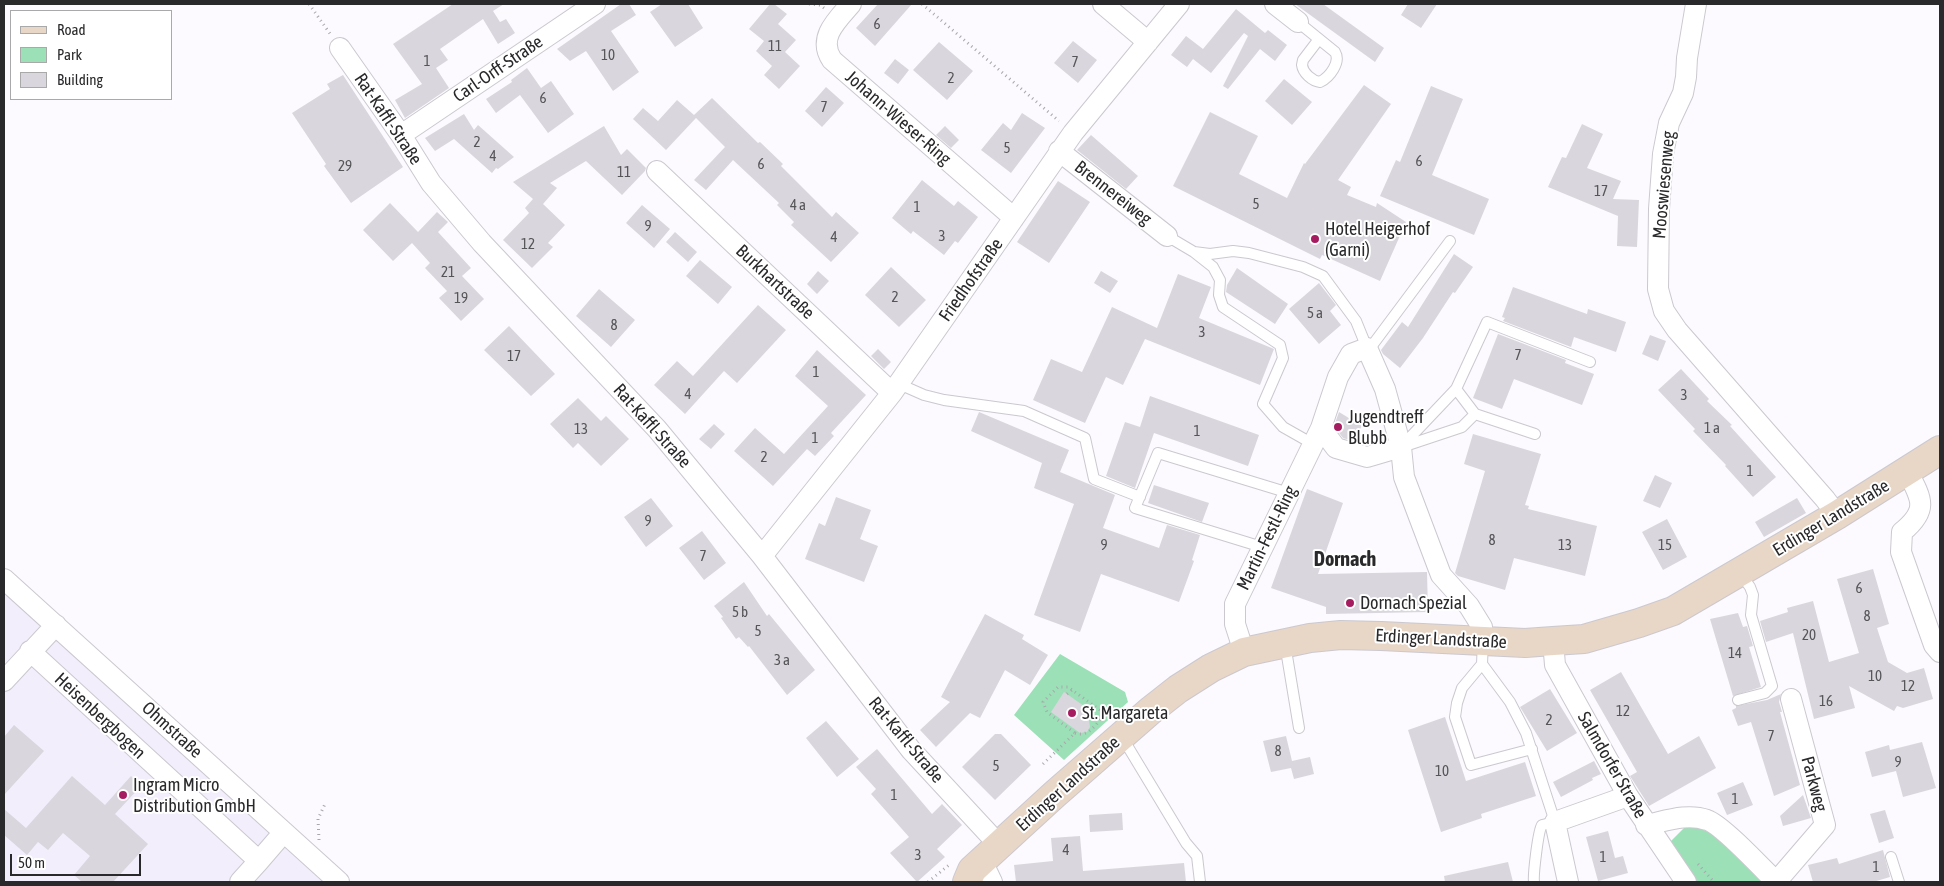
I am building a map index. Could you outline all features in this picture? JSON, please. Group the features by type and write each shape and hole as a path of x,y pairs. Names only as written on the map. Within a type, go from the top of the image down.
{"street":[{"name":"Carl-Orff-Straße","path":"401,135 595,4"},
{"name":"Johann-Wieser-Ring","path":"851,4 832,26 828,36 826,44 827,53 832,60 1014,218"},
{"path":"1103,4 1148,42"},
{"name":"Friedhofstraße","path":"762,556 896,388 1059,151 1179,4"},
{"path":"1275,4 1298,22"},
{"name":"Mooswiesenweg","path":"1696,4 1683,93 1669,123 1663,154 1659,209 1658,289 1670,307 1677,330 1810,470 1837,515"},
{"name":"Rat-Kaffl-Straße","path":"340,48 401,135 431,183 482,243 657,429 762,556 911,750 982,868"},
{"name":"Brennereiweg","path":"1059,151 1167,236"},
{"name":"Burkhartstraße","path":"657,171 896,388"},
{"path":"1367,349 1385,389 1402,447 1404,477 1441,575 1473,613 1482,627 1482,653"},
{"name":"Martin-Festl-Ring","path":"1244,652 1235,624 1235,604 1317,436 1338,377 1351,354 1367,349"},
{"path":"1317,436 1336,448 1367,457 1402,447"},
{"name":"Erdinger Landstraße","path":"946,882 956,875 982,868 1122,736 1178,689 1211,668 1244,652 1310,638 1342,636 1381,636 1482,653 1592,637 1672,611 1837,515 1940,450"},
{"path":"1907,471 1917,490 1921,508 1916,521 1902,532 1901,552 1934,645 1940,652"},
{"name":"Ohmstraße","path":"4,579 339,882"},
{"path":"4,680 56,625"},
{"name":"Salmdorfer Straße","path":"1553,642 1554,665 1628,796 1686,882"},
{"name":"Heisenbergbogen","path":"30,651 252,875 284,832"},
{"name":"Parkweg","path":"1776,882 1825,825 1791,699"},
{"path":"1568,882 1555,822 1628,796"},
{"path":"1646,825 1684,817 1708,820 1724,831 1776,882"}],"lane":[{"path":"1298,22 1319,39"},
{"path":"1167,236 1194,252 1213,267 1220,280 1219,295 1224,307 1280,345 1284,358 1262,404 1283,426 1317,436"},
{"path":"1367,349 1450,241"},
{"path":"1194,252 1210,254 1232,251 1249,252 1303,267 1324,276 1356,321 1367,349"},
{"path":"1402,447 1456,389 1487,322 1590,362"},
{"path":"896,388 944,400 1024,410 1085,438 1094,478 1140,497"},
{"path":"1456,389 1474,414 1535,434"},
{"path":"1402,447 1462,427 1474,414"},
{"path":"1262,547 1135,508 1158,453 1288,493"},
{"path":"1738,700 1765,693 1772,686 1751,615 1752,594 1750,587 1740,572"},
{"path":"1284,643 1299,728"},
{"path":"1482,653 1526,733 1555,822 1542,825 1539,829 1537,855 1532,873 1534,882"},
{"path":"1482,653 1462,688 1455,716 1471,764 1532,750"},
{"path":"1122,736 1186,843 1197,856 1200,882"},
{"path":"1891,857 1898,882"}],"path":[{"path":"309,4 340,48"},
{"path":"922,4 1073,133"},
{"path":"1105,713 1090,732 1079,735 1047,712 1043,702 1058,687 1068,687 1105,713 1114,722 1122,736"},
{"path":"1068,694 1072,690"},
{"path":"1043,764 1075,733"},
{"path":"319,864 318,818 325,804"}],"shaded area":[{"path":"4,591 324,882 4,882"}],"green space":[{"path":"1060,654 1125,692 1128,702 1064,760 1014,715"},
{"path":"1688,824 1714,834 1764,882 1695,882 1667,845"}],"building":[{"path":"453,4 504,4 493,11 500,22 506,19 515,33 498,44 483,19 440,49 448,60 436,68 449,88 405,118 395,100 422,84 393,44"},
{"path":"621,4 629,4 636,15 611,31 639,72 613,91 586,51 570,61 557,49"},
{"path":"662,4 688,4 703,28 675,47 650,12"},
{"path":"770,4 774,4 787,14 778,24 796,40 785,52 800,66 779,89 764,75 772,66 756,51 764,41 749,29"},
{"path":"878,4 912,4 875,46 856,28"},
{"path":"1295,4 1323,4 1384,48 1375,62"},
{"path":"1408,4 1437,4 1421,28 1401,15"},
{"path":"1236,9 1265,33 1268,30 1287,45 1275,61 1260,49 1228,89 1223,86 1248,36 1244,33 1211,73 1193,59 1187,67 1171,55 1186,36 1203,49"},
{"path":"1073,41 1097,60 1078,83 1054,63"},
{"path":"939,42 973,71 947,100 913,70"},
{"path":"895,59 909,70 898,84 884,73"},
{"path":"527,68 541,88 551,81 574,114 548,133 520,95 496,113 486,99 512,82 511,80"},
{"path":"343,75 403,167 351,203 324,166 326,164 292,113 330,89 327,84"},
{"path":"1284,79 1312,102 1292,125 1265,101"},
{"path":"1364,85 1391,104 1338,180 1351,187 1347,195 1376,207 1377,203 1406,222 1380,281 1322,255 1320,259 1173,186 1210,112 1258,136 1239,174 1287,198 1304,163"},
{"path":"1431,86 1463,99 1432,175 1489,199 1474,235 1380,196 1396,160 1400,162"},
{"path":"826,87 844,103 822,127 805,111"},
{"path":"712,98 758,143 760,142 783,164 781,166 832,217 836,212 859,233 831,262 791,225 794,222 777,205 779,203 733,160 706,190 694,180 725,147 696,118 666,150 633,119 643,108 658,121 677,100 694,115"},
{"path":"1022,113 1045,128 1011,173 981,150 1003,123 1011,130"},
{"path":"464,114 474,130 478,125 514,157 498,169 496,168 492,173 454,139 435,151 425,138"},
{"path":"1582,124 1603,134 1587,168 1621,181 1613,199 1639,200 1637,247 1617,246 1618,216 1548,187 1562,157 1566,158"},
{"path":"604,126 621,155 627,149 646,168 645,171 622,195 586,161 550,183 557,188 543,204 565,225 548,243 553,247 532,268 503,240 529,213 525,208 533,199 513,182"},
{"path":"945,126 959,140 951,148 936,135"},
{"path":"1091,135 1138,176 1126,189 1077,150"},
{"path":"922,180 954,206 958,201 978,217 958,243 955,241 944,255 913,231 911,234 892,218"},
{"path":"1058,181 1090,202 1049,263 1017,242"},
{"path":"390,203 418,232 437,212 448,222 438,232 471,268 462,276 484,299 461,321 439,298 447,291 425,268 430,263 412,243 393,261 363,230"},
{"path":"642,205 670,229 654,248 626,223"},
{"path":"675,232 697,252 688,262 666,242"},
{"path":"1454,254 1473,267 1455,293 1453,292 1423,338 1400,368 1383,354 1381,350 1402,322 1408,327"},
{"path":"700,260 732,287 718,304 686,276"},
{"path":"891,267 926,300 899,327 865,295"},
{"path":"1237,268 1288,304 1275,324 1226,292 1227,285"},
{"path":"818,271 829,281 817,294 807,284"},
{"path":"1101,271 1118,281 1110,293 1094,283"},
{"path":"1178,274 1211,287 1199,318 1274,349 1260,385 1145,339 1123,385 1106,377 1085,423 1033,400 1051,359 1082,372 1112,307 1157,328"},
{"path":"1319,283 1336,305 1330,311 1341,325 1319,344 1289,309"},
{"path":"1513,287 1587,314 1588,309 1626,322 1616,352 1574,337 1571,347 1503,321 1505,318 1502,317"},
{"path":"599,289 635,320 611,347 576,316"},
{"path":"758,305 786,330 737,383 724,371 685,414 654,385 677,361 693,376"},
{"path":"509,326 555,374 531,396 484,350"},
{"path":"1498,334 1566,360 1565,363 1594,374 1582,405 1514,379 1502,409 1473,398"},
{"path":"1650,335 1666,341 1658,361 1642,354"},
{"path":"878,349 891,362 884,369 871,356"},
{"path":"817,350 866,395 831,433 834,436 815,456 807,449 773,486 734,451 755,428 784,454 828,406 795,376"},
{"path":"1681,369 1709,399 1707,401 1732,425 1730,426 1776,477 1753,497 1726,465 1693,431 1695,429 1658,390"},
{"path":"1150,396 1259,435 1248,466 1154,433 1135,488 1106,476 1125,422 1140,427"},
{"path":"578,398 601,421 606,416 629,439 601,466 578,443 573,448 550,424"},
{"path":"979,412 1069,450 1060,472 1115,495 1103,528 1159,548 1167,525 1200,535 1192,560 1194,561 1179,602 1101,574 1080,632 1034,615 1074,504 1034,488 1042,463 971,431"},
{"path":"1339,412 1362,426 1353,441 1343,438 1334,426"},
{"path":"714,424 725,434 711,449 699,439"},
{"path":"1473,434 1541,454 1525,505 1529,506 1528,509 1597,526 1585,576 1514,558 1505,590 1458,576 1455,573 1485,471 1464,464"},
{"path":"1655,475 1672,483 1660,508 1643,501"},
{"path":"1154,485 1209,503 1202,522 1148,503"},
{"path":"1307,489 1343,503 1318,574 1427,572 1428,612 1326,614 1326,607 1271,588"},
{"path":"836,497 871,510 860,539 878,546 864,582 805,559 819,523 825,526"},
{"path":"651,498 673,526 646,547 624,517"},
{"path":"1797,498 1806,513 1764,537 1755,522"},
{"path":"1667,519 1687,557 1663,570 1642,532"},
{"path":"702,531 726,563 704,580 679,548"},
{"path":"1873,569 1889,624 1877,628 1888,662 1907,673 1924,668 1933,699 1903,708 1897,706 1894,711 1849,686 1855,708 1814,719 1793,633 1766,642 1760,621 1788,612 1787,608 1813,601 1829,662 1859,653 1837,579"},
{"path":"744,582 767,616 769,614 815,670 787,695 749,646 739,637 736,639 714,606"},
{"path":"1738,613 1743,627 1747,626 1753,646 1749,647 1761,687 1733,696 1710,619"},
{"path":"985,614 1024,635 1022,639 1048,655 1030,685 1005,670 980,718 970,713 936,747 920,730 950,702 941,697"},
{"path":"1621,672 1668,754 1699,736 1716,768 1649,806 1630,776 1637,772 1590,690"},
{"path":"1550,689 1577,733 1547,751 1520,707"},
{"name":"St. Margareta","path":"1064,692 1094,713 1089,720 1090,727 1087,732 1080,733 1051,712"},
{"path":"1781,694 1779,702 1782,712 1780,712 1800,785 1774,796 1751,722 1738,726 1732,710 1736,706 1767,700"},
{"path":"1445,717 1466,781 1525,762 1536,796 1481,814 1482,818 1441,832 1408,730"},
{"path":"826,721 859,759 837,777 806,738"},
{"path":"14,725 44,751 4,795 4,737"},
{"path":"995,734 1001,734 1031,765 995,800 962,767"},
{"path":"1286,736 1292,761 1310,757 1314,774 1294,779 1291,768 1271,772 1263,741"},
{"path":"1922,742 1936,788 1903,797 1896,771 1872,777 1865,752 1889,745 1890,750"},
{"path":"877,749 932,814 942,804 962,825 937,849 945,857 917,882 890,853 909,837 871,794 876,789 856,767"},
{"path":"1594,761 1601,774 1561,797 1553,782"},
{"path":"72,776 105,805 131,776 141,786 115,814 148,844 113,882 82,882 74,875 90,856 63,833 48,850 38,842 27,855 4,835 4,809 26,828"},
{"path":"1743,782 1753,805 1727,815 1717,793"},
{"path":"1803,795 1811,818 1783,826 1780,816"},
{"path":"1885,810 1894,838 1879,843 1870,814"},
{"path":"1122,813 1123,830 1090,832 1089,815"},
{"path":"1608,831 1615,858 1623,856 1628,873 1598,881 1586,837"},
{"path":"1080,836 1083,871 1184,863 1186,882 1016,882 1014,865 1053,861 1051,838"},
{"path":"1883,850 1890,877 1873,882 1813,882 1808,865 1837,858 1839,864"},
{"path":"1508,862 1513,882 1445,882 1444,876"}],"place":[{"name":"Hotel Heigerhof (Garni)","path":"1315,239"},
{"name":"Jugendtreff Blubb","path":"1338,427"},
{"name":"Dornach Spezial","path":"1350,603"},
{"name":"St. Margareta","path":"1072,713"},
{"name":"Ingram Micro Distribution GmbH","path":"123,795"}],"district":[{"name":"Dornach","path":"1345,560"}]}
